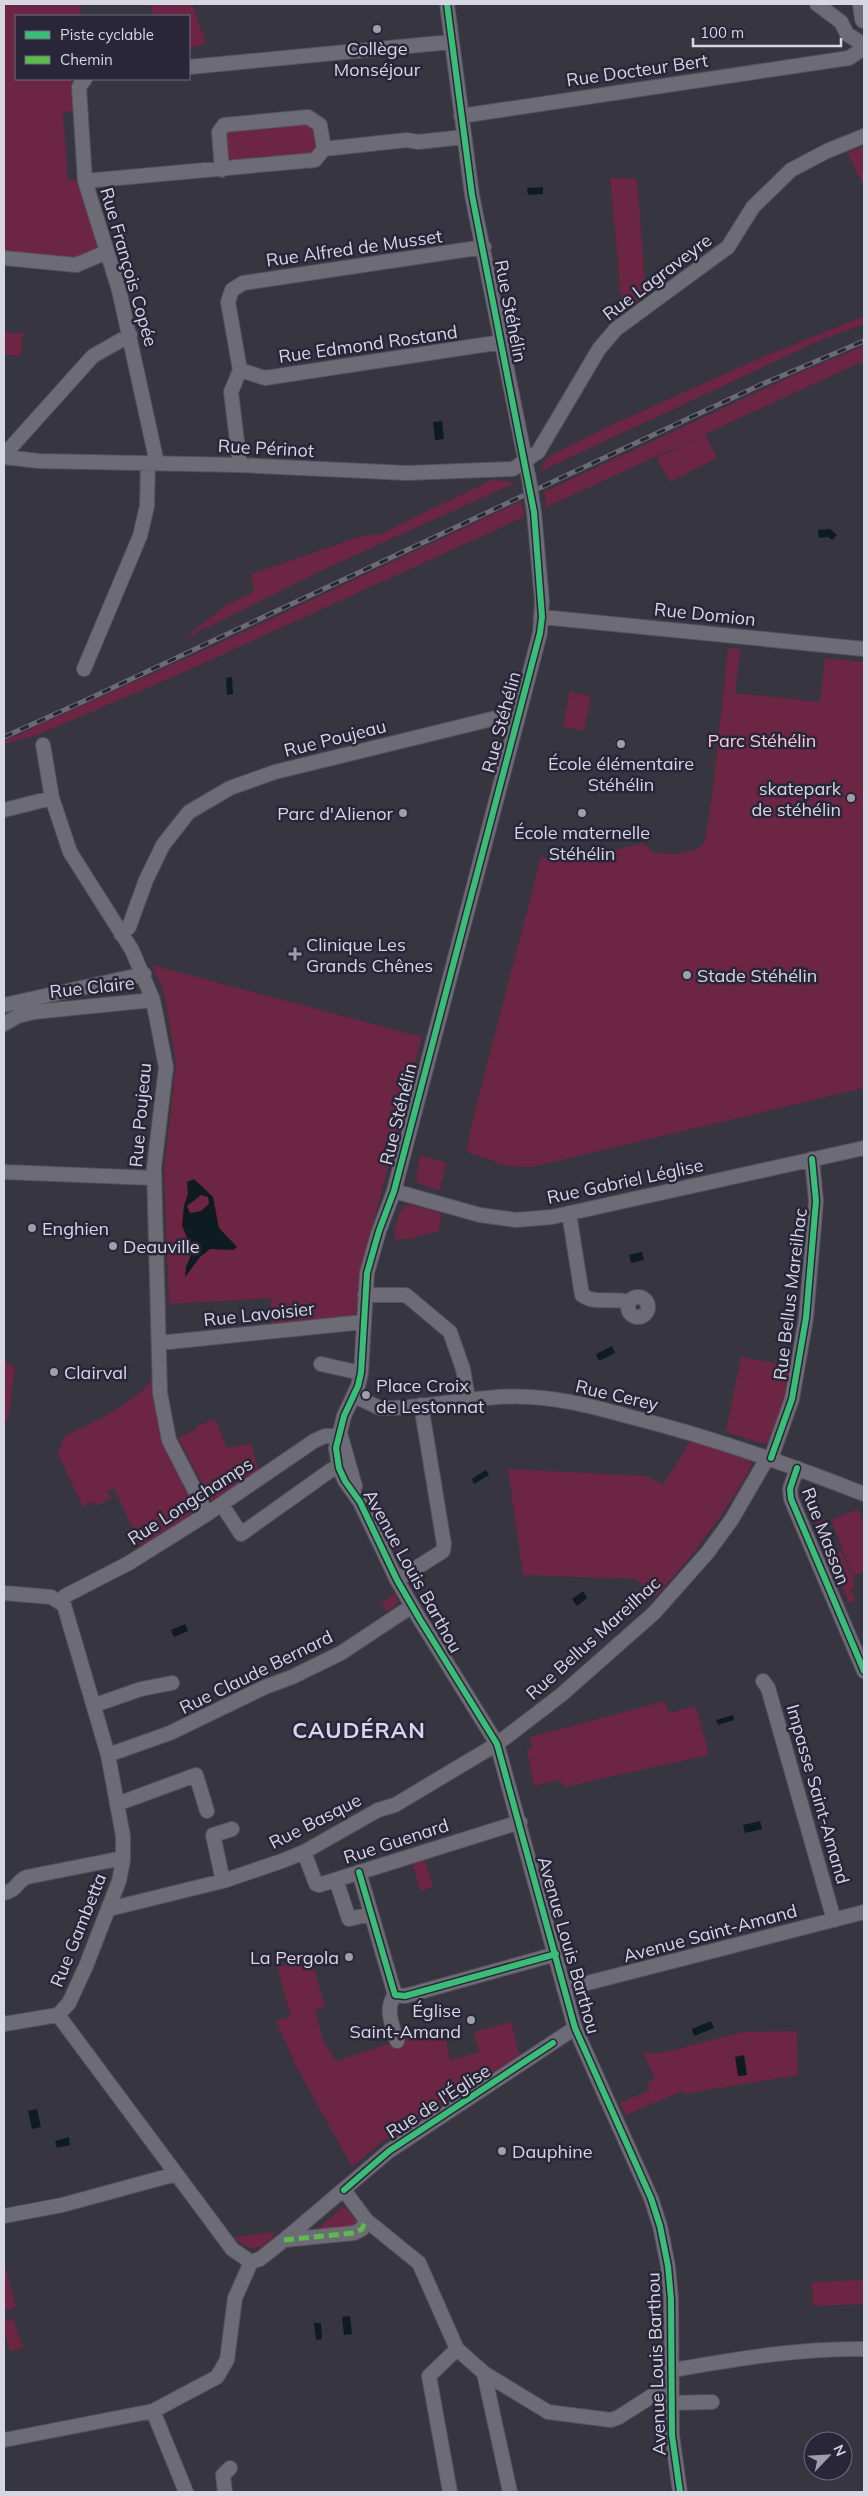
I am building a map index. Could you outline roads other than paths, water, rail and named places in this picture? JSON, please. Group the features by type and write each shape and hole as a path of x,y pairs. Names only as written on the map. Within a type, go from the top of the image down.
{"main road":[{"path":"862,4 864,19"}],"street":[{"name":"Rue Stéhélin","path":"340,1436 344,1416 354,1396 361,1373 367,1273 379,1230 394,1191 540,632 542,617 534,512 484,248 474,209 447,4"},
{"path":"817,4 841,22 847,34 864,47"},
{"path":"190,68 452,42"},
{"name":"Rue Docteur Bert","path":"461,116 849,58 864,47"},
{"name":"Rue François Copée","path":"84,80 79,87 85,182 130,335 152,463 147,506 140,536 84,669"},
{"path":"222,170 219,132 224,125 308,117 320,124 324,149"},
{"name":"Rue Lagraveyre","path":"527,468 599,350 616,329 728,247 754,207 791,170 827,151 864,136"},
{"path":"85,182 315,160 324,149 407,140 418,142 464,137"},
{"name":"Rue Alfred de Musset","path":"240,370 228,302 232,290 243,283 484,248"},
{"path":"4,258 76,265 107,252"},
{"path":"4,456 93,356 130,335"},
{"name":"Rue Edmond Rostand","path":"240,370 265,378 502,342"},
{"path":"240,370 231,392 240,465"},
{"name":"Rue Périnot","path":"4,456 39,461 240,465 407,473 500,471 527,468"},
{"name":"Rue Domion","path":"542,617 864,649"},
{"name":"Rue Poujeau","path":"207,1514 169,1440 160,1394 154,1178 166,1067 153,1000 144,974 121,934 129,927 146,880 163,845 189,812 230,788 275,772 495,718 518,715"},
{"path":"44,745 51,780 52,798 70,852 121,934"},
{"path":"4,810 52,798"},
{"name":"Rue Claire","path":"4,1024 33,1006 144,974"},
{"name":"Rue Claire","path":"4,1006 153,1000"},
{"name":"Rue Gabriel Léglise","path":"394,1191 480,1215 516,1220 569,1213 864,1148"},
{"name":"Rue Bellus Mareilhac","path":"497,1744 561,1695 654,1613 708,1552 732,1519 770,1458 792,1399 806,1318 816,1201 812,1159"},
{"path":"4,1172 154,1178"},
{"path":"569,1213 582,1295 595,1300 620,1299 629,1302"},
{"path":"365,1295 406,1295 450,1332 463,1369 468,1399"},
{"name":"Rue Lavoisier","path":"159,1343 364,1322"},
{"path":"321,1364 361,1373"},
{"name":"Rue Cerey","path":"354,1396 380,1408 468,1399 532,1397 571,1402 678,1429 770,1458 864,1494"},
{"path":"397,1580 443,1551 444,1544 421,1405"},
{"name":"Rue Longchamps","path":"61,1602 65,1596 129,1562 222,1505 314,1441 325,1436 340,1436"},
{"path":"340,1436 360,1502"},
{"name":"Avenue Louis Barthou","path":"340,1436 336,1448 339,1468 345,1481 360,1502 397,1580 412,1606 497,1744 520,1822 575,2028 651,2198 660,2226 671,2299 672,2377 670,2403 672,2435 680,2492"},
{"path":"222,1505 241,1534 331,1470 339,1468"},
{"name":"Rue Masson","path":"797,1468 790,1489 791,1499 864,1671"},
{"path":"4,1593 51,1597 61,1602"},
{"name":"Rue Gambetta","path":"61,1602 68,1616 108,1755 123,1836 123,1858 119,1881 109,1909 73,1994 58,2015 232,2249 251,2262"},
{"name":"Rue Claude Bernard","path":"108,1755 170,1733 265,1687 292,1677 347,1649 412,1606"},
{"name":"Impasse Saint-Amand","path":"763,1681 768,1688 834,1920"},
{"path":"95,1705 141,1689 172,1683"},
{"name":"Rue Basque","path":"109,1909 223,1881 304,1852 378,1810 395,1806 497,1744"},
{"path":"117,1804 196,1775 207,1811"},
{"name":"Rue Guenard","path":"304,1852 316,1884 336,1880 520,1822"},
{"path":"223,1881 213,1835 232,1828"},
{"path":"4,1893 16,1889 23,1878 123,1858"},
{"path":"359,1872 394,1995 390,2001 389,2009 397,2041"},
{"path":"336,1880 348,1919 371,1914"},
{"name":"Avenue Saint-Amand","path":"564,1989 864,1912"},
{"path":"394,1995 405,1996 556,1954"},
{"path":"4,2024 58,2015"},
{"name":"Rue de l'Église","path":"251,2262 260,2259 284,2240 389,2151 575,2028"},
{"path":"4,2216 62,2205 176,2174"},
{"path":"344,2190 366,2220 420,2263 457,2349 484,2373 548,2412 610,2420 619,2417 672,2377 781,2352 830,2348 864,2348"},
{"path":"284,2240 354,2232 362,2230 366,2220"},
{"path":"4,2440 153,2411 217,2377 228,2353 235,2298 251,2262"},
{"path":"450,2492 430,2376 457,2349"},
{"path":"484,2373 510,2492"},
{"path":"670,2403 712,2402"},
{"path":"153,2411 186,2492"},
{"path":"226,2492 223,2475 230,2468"}],"railway":[{"path":"4,737 758,386 864,341"}],"place":[{"name":"Collège Monséjour","path":"377,29"},
{"name":"École élémentaire Stéhélin","path":"621,744"},
{"name":"skatepark de stéhélin","path":"851,798"},
{"name":"Parc d'Alienor","path":"403,813"},
{"name":"École maternelle Stéhélin","path":"582,813"},
{"name":"Clinique Les Grands Chênes","path":"295,954"},
{"name":"Stade Stéhélin","path":"687,975"},
{"name":"Enghien","path":"32,1228"},
{"name":"Deauville","path":"113,1246"},
{"name":"Clairval","path":"54,1372"},
{"name":"Place Croix de Lestonnat","path":"366,1395"},
{"name":"La Pergola","path":"349,1957"},
{"name":"Église Saint-Amand","path":"471,2020"},
{"name":"Dauphine","path":"502,2151"}],"district":[{"name":"CAUDÉRAN","path":"359,1730"}],"park label":[{"name":"Parc Stéhélin","path":"762,740"}]}
